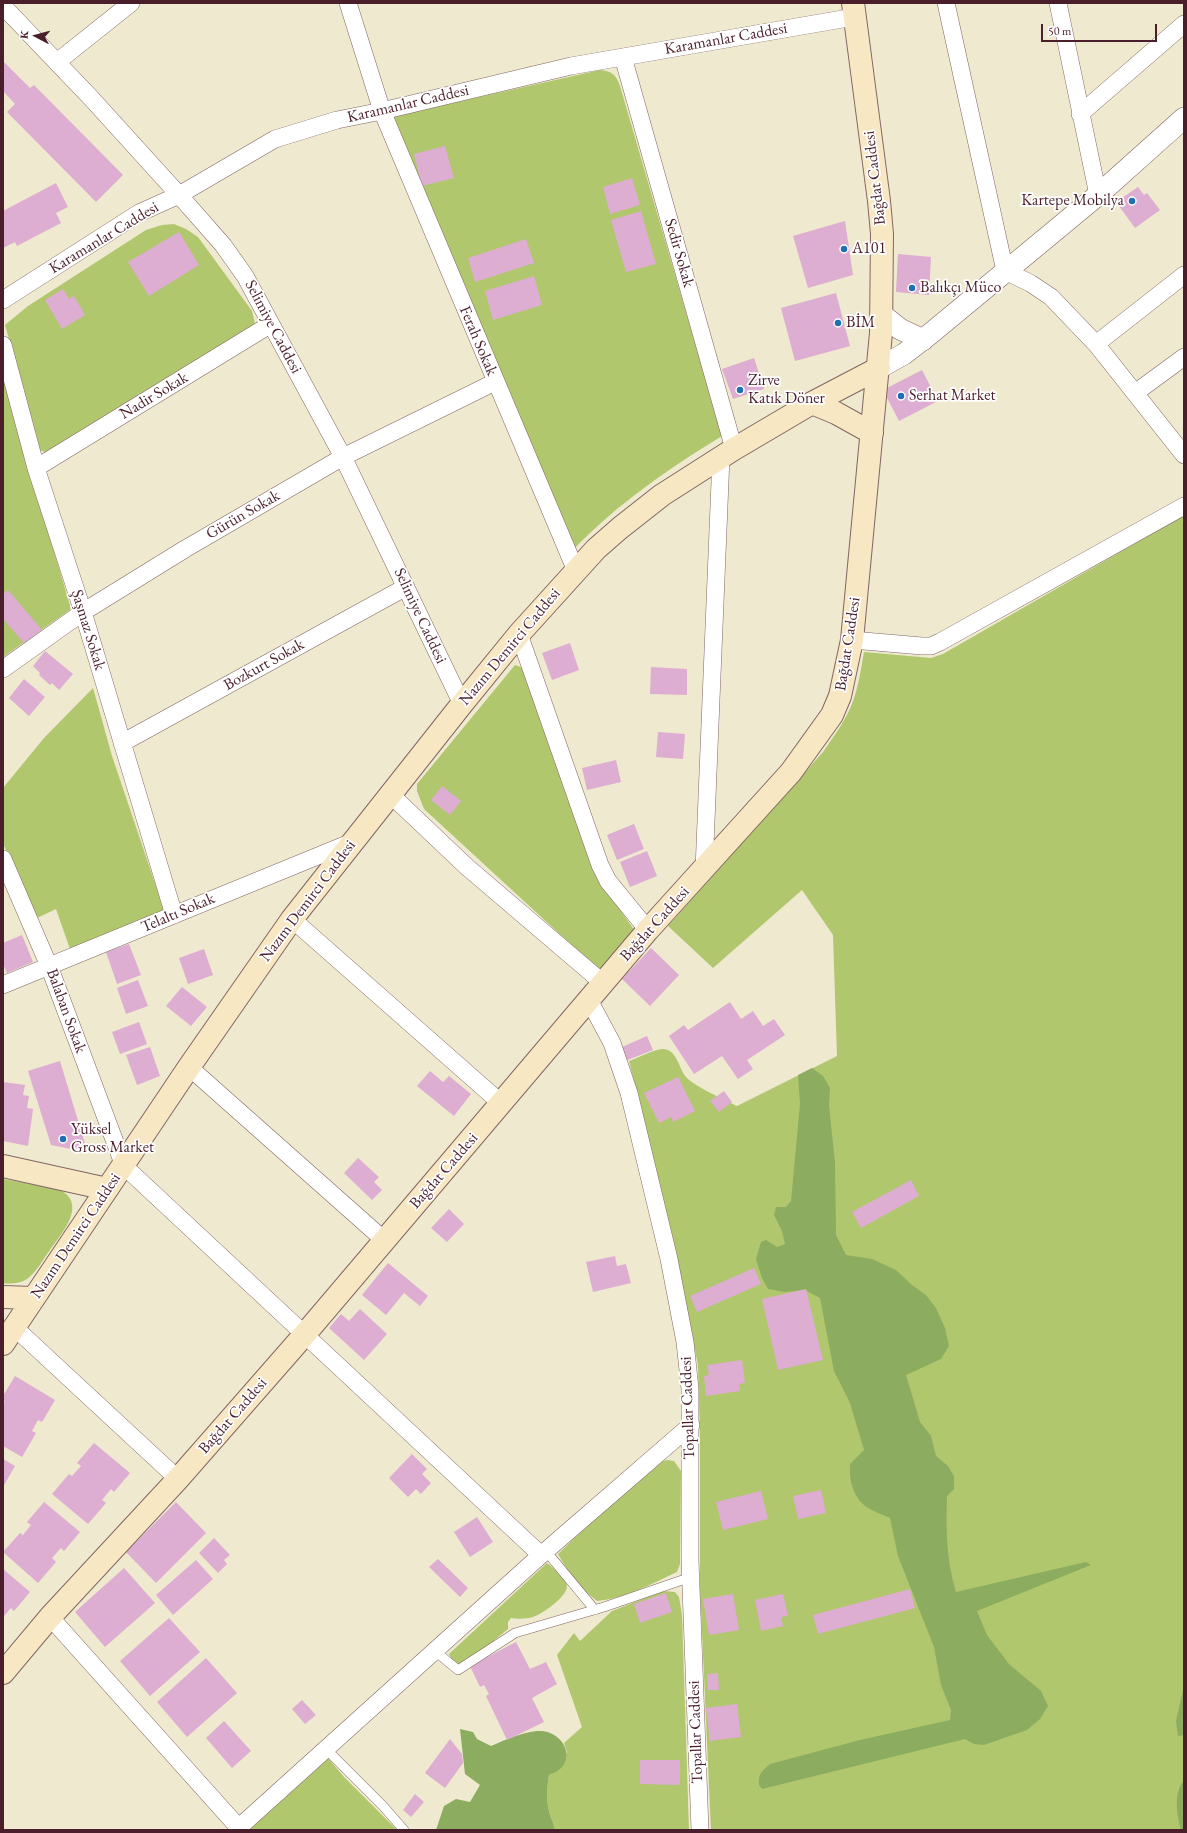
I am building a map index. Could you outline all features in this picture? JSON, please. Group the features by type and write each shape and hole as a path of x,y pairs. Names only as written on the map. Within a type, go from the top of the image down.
{"main road":[{"name":"Bağdat Caddesi","path":"3,1673 50,1617 178,1479 305,1334 502,1104 648,930 704,870 791,772 832,715 840,696 852,640 879,368 881,314 882,234 854,10"},
{"name":"Nazım Demirci Caddesi","path":"9,1336 189,1067 292,919 390,794 519,634 576,571 620,528 662,495 728,453 812,404 879,368"},
{"path":"812,404 836,412 872,433"},
{"path":"3,1166 107,1189"},
{"path":"3,1297 34,1298"}],"street":[{"path":"57,62 131,3"},
{"name":"Ferah Sokak","path":"348,3 382,111 576,571"},
{"path":"946,3 1005,271 1030,283 1051,297 1096,344 1184,455"},
{"path":"1058,3 1098,195"},
{"name":"Selimiye Caddesi","path":"3,6 57,62 179,195 228,251 245,276 342,456 462,704"},
{"name":"Karamanlar Caddesi","path":"3,300 139,213 179,195 275,139 337,120 382,111 570,66 623,57 854,10"},
{"path":"1080,114 1184,24"},
{"name":"Sedir Sokak","path":"623,57 728,453 704,870"},
{"name":"Nazım Demirci Caddesi","path":"879,368 904,354 923,340 1098,195 1184,118"},
{"path":"1096,344 1184,275"},
{"path":"881,314 900,329 923,340"},
{"name":"Nadir Sokak","path":"36,468 271,324"},
{"name":"Şaşmaz Sokak","path":"3,345 36,468 83,612 174,915"},
{"path":"1135,393 1184,357"},
{"name":"Gürün Sokak","path":"3,670 83,612 185,549 342,456 495,382"},
{"path":"852,640 922,646 940,642 1184,506"},
{"name":"Bozkurt Sokak","path":"122,742 406,587"},
{"path":"519,634 600,865 608,881 648,930"},
{"path":"390,794 467,867 603,983"},
{"name":"Telaltı Sokak","path":"3,985 352,842"},
{"name":"Balaban Sokak","path":"3,859 49,966 124,1166"},
{"path":"292,919 502,1104"},
{"name":"Topallar Caddesi","path":"589,1000 612,1043 629,1093 664,1236 685,1342 690,1390 691,1577 700,1830"},
{"path":"189,1067 384,1240"},
{"path":"124,1166 544,1553"},
{"path":"9,1336 178,1479"},
{"path":"50,1617 237,1829 690,1424"}],"lane":[{"path":"544,1553 594,1610"},
{"path":"435,1651 458,1670 515,1633 594,1610 691,1577"},
{"path":"326,1749 383,1806 404,1830"}],"green space":[{"path":"600,70 608,71 613,74 620,86 722,436 682,461 625,502 573,550 390,117"},
{"path":"174,224 186,229 198,237 252,311 255,324 47,453 40,450 5,325 28,306 146,230 162,225"},
{"path":"3,378 71,609 3,657"},
{"path":"1181,517 1184,517 1184,1830 711,1830 700,1588 700,1439 698,1365 668,1219 629,1061 656,1050 668,1050 675,1056 684,1074 690,1081 737,1106 837,1056 833,935 802,890 713,968 668,926 823,752 840,727 850,708 857,689 864,652 931,658 943,654"},
{"path":"515,665 521,667 525,673 589,856 607,889 635,931 601,972 424,809 417,791 417,784"},
{"path":"93,688 112,756 166,916 70,949 56,909 35,919 3,843 3,788 44,738"},
{"path":"812,1068 823,1076 830,1088 829,1105 835,1163 836,1235 846,1255 872,1259 896,1270 912,1285 926,1295 936,1308 945,1328 949,1346 941,1359 906,1375 920,1422 931,1436 936,1456 948,1466 954,1476 954,1489 947,1496 947,1533 948,1556 956,1592 1086,1562 1091,1565 977,1611 987,1635 1009,1664 1041,1691 1048,1706 1040,1719 1027,1730 984,1745 974,1744 965,1739 762,1789 759,1785 760,1775 770,1764 860,1740 950,1720 951,1710 941,1685 934,1647 898,1556 890,1518 873,1511 864,1505 860,1501 852,1486 850,1464 864,1450 850,1403 834,1371 820,1298 805,1290 785,1292 768,1289 762,1278 756,1259 761,1242 766,1240 777,1247 785,1244 782,1231 774,1215 776,1207 786,1207 791,1201 800,1104 798,1075"},
{"path":"3,1179 58,1189 67,1195 72,1202 72,1210 66,1227 34,1273 21,1282 9,1284 3,1283"},
{"path":"667,1460 674,1461 681,1471 680,1564 677,1572 628,1594 597,1601 585,1591 575,1579 558,1554 650,1465"},
{"path":"547,1563 559,1573 565,1580 567,1586 559,1600 548,1609 533,1617 522,1619 511,1618 508,1622 508,1629 468,1662 458,1664 452,1660 449,1654"},
{"path":"663,1591 675,1592 679,1597 682,1615 689,1830 554,1830 554,1825 547,1802 549,1775 559,1770 567,1752 564,1743 582,1727 557,1655 574,1633 580,1641 612,1611"},
{"path":"1184,1686 1184,1735 1178,1736 1176,1721"},
{"path":"460,1729 473,1732 477,1739 491,1746 512,1737 536,1731 550,1733 560,1739 566,1749 566,1759 560,1769 549,1775 547,1788 548,1806 554,1825 554,1830 436,1830 444,1806 456,1799 470,1802 480,1785 465,1774"},
{"path":"327,1757 344,1777 397,1830 244,1830"},
{"path":"1184,1780 1184,1830 1181,1830 1177,1811 1177,1798 1178,1791"}],"building":[{"path":"3,61 30,88 34,85 123,175 96,202 7,112 15,104 3,91"},
{"path":"445,146 454,178 422,186 414,154"},
{"path":"632,178 640,205 610,214 603,187"},
{"path":"56,183 68,207 56,213 61,223 17,246 15,242 3,248 3,211"},
{"path":"1138,187 1144,195 1147,193 1160,210 1135,228 1116,202"},
{"path":"641,211 656,264 626,272 611,220"},
{"path":"845,221 853,275 808,288 793,236"},
{"path":"179,232 199,265 149,296 128,262"},
{"path":"526,239 534,263 475,282 468,258"},
{"path":"898,254 931,257 929,295 896,292"},
{"path":"534,276 542,305 493,320 485,291"},
{"path":"63,289 69,299 74,296 85,315 62,329 45,300"},
{"path":"836,293 850,346 795,361 781,308"},
{"path":"754,358 764,389 733,399 722,369"},
{"path":"922,370 938,401 899,421 883,390"},
{"path":"8,590 42,630 24,643 3,619 3,594"},
{"path":"570,643 579,670 552,680 542,653"},
{"path":"45,651 73,674 59,690 52,683 50,685 39,675 40,673 33,666"},
{"path":"651,667 687,669 687,695 650,694"},
{"path":"24,679 45,697 29,716 9,698"},
{"path":"658,732 685,734 683,759 656,757"},
{"path":"616,760 621,782 587,790 582,768"},
{"path":"442,786 461,801 450,815 431,800"},
{"path":"634,824 644,849 617,860 607,835"},
{"path":"647,851 657,876 630,887 620,862"},
{"path":"22,935 33,962 7,973 3,964 3,943"},
{"path":"129,944 141,975 117,984 106,952"},
{"path":"651,948 679,975 650,1006 622,979"},
{"path":"204,949 213,975 188,984 179,958"},
{"path":"138,980 148,1006 126,1014 117,988"},
{"path":"182,987 207,1007 191,1026 166,1006"},
{"path":"730,1002 741,1019 753,1011 763,1026 774,1019 785,1035 747,1060 753,1069 738,1079 722,1056 694,1074 669,1036 684,1025 688,1030"},
{"path":"139,1022 147,1044 120,1054 112,1032"},
{"path":"647,1036 653,1050 625,1061 620,1048"},
{"path":"150,1047 160,1076 137,1085 126,1055"},
{"path":"60,1061 86,1147 76,1150 51,1145 28,1071"},
{"path":"430,1071 443,1082 449,1076 471,1094 454,1116 417,1086"},
{"path":"678,1077 695,1111 673,1122 671,1117 659,1123 644,1093"},
{"path":"3,1082 25,1085 23,1095 29,1096 27,1108 33,1109 28,1146 3,1141"},
{"path":"724,1091 732,1102 719,1112 710,1101"},
{"path":"358,1158 379,1177 374,1182 382,1190 372,1200 344,1173"},
{"path":"911,1180 919,1196 861,1228 852,1212"},
{"path":"449,1209 464,1224 447,1242 431,1228"},
{"path":"615,1256 617,1266 626,1264 631,1283 593,1292 586,1262"},
{"path":"388,1263 428,1296 420,1306 404,1293 386,1315 362,1295"},
{"path":"754,1268 761,1284 697,1312 690,1296"},
{"path":"806,1289 823,1360 778,1370 762,1299"},
{"path":"360,1309 387,1334 364,1360 329,1328 341,1314 349,1321"},
{"path":"742,1360 745,1383 739,1384 740,1391 706,1396 704,1376 709,1375 707,1365"},
{"path":"15,1376 55,1400 42,1422 38,1420 32,1431 36,1433 22,1457 3,1446 3,1405 5,1401 3,1400 3,1396"},
{"path":"94,1443 130,1473 114,1492 111,1489 102,1500 106,1503 88,1524 52,1494 69,1474 72,1476 81,1466 77,1463"},
{"path":"412,1454 427,1469 422,1474 431,1483 421,1494 416,1489 408,1497 389,1478"},
{"path":"3,1459 15,1466 3,1487"},
{"path":"821,1490 826,1513 798,1519 793,1496"},
{"path":"761,1491 768,1519 723,1530 716,1502"},
{"path":"44,1502 80,1532 64,1551 61,1548 52,1558 56,1562 38,1583 3,1552 20,1533 23,1535 31,1525 27,1522"},
{"path":"176,1502 206,1533 156,1583 126,1552"},
{"path":"477,1517 493,1542 470,1557 454,1532"},
{"path":"214,1538 230,1555 224,1560 227,1564 218,1573 199,1553"},
{"path":"438,1559 468,1588 460,1597 429,1567"},
{"path":"196,1560 213,1579 173,1615 156,1595"},
{"path":"124,1568 155,1603 105,1647 75,1612"},
{"path":"3,1569 30,1592 14,1611 11,1608 3,1617"},
{"path":"910,1589 915,1608 818,1634 813,1615"},
{"path":"666,1593 672,1612 640,1623 634,1604"},
{"path":"733,1594 739,1630 709,1635 703,1599"},
{"path":"783,1594 788,1616 781,1617 783,1626 761,1631 755,1600"},
{"path":"169,1618 200,1652 150,1696 120,1661"},
{"path":"516,1642 530,1669 546,1662 557,1684 532,1698 544,1722 507,1740 486,1696 489,1694 484,1685 480,1687 470,1666"},
{"path":"206,1658 237,1693 187,1737 157,1702"},
{"path":"718,1673 719,1690 708,1690 707,1674"},
{"path":"302,1700 316,1715 305,1724 292,1709"},
{"path":"737,1704 741,1737 710,1741 706,1708"},
{"path":"224,1721 251,1751 232,1768 206,1738"},
{"path":"450,1739 462,1754 463,1763 445,1788 425,1773"},
{"path":"640,1760 680,1760 680,1785 640,1784"},
{"path":"415,1794 424,1802 411,1817 403,1810"}],"place":[{"name":"Kartepe Mobilya","path":"1132,201"},
{"name":"A101","path":"844,249"},
{"name":"Balıkçı Müco","path":"912,288"},
{"name":"BİM","path":"838,323"},
{"name":"Zirve Katık Döner","path":"740,390"},
{"name":"Serhat Market","path":"901,396"},
{"name":"Yüksel Gross Market","path":"63,1139"}]}
